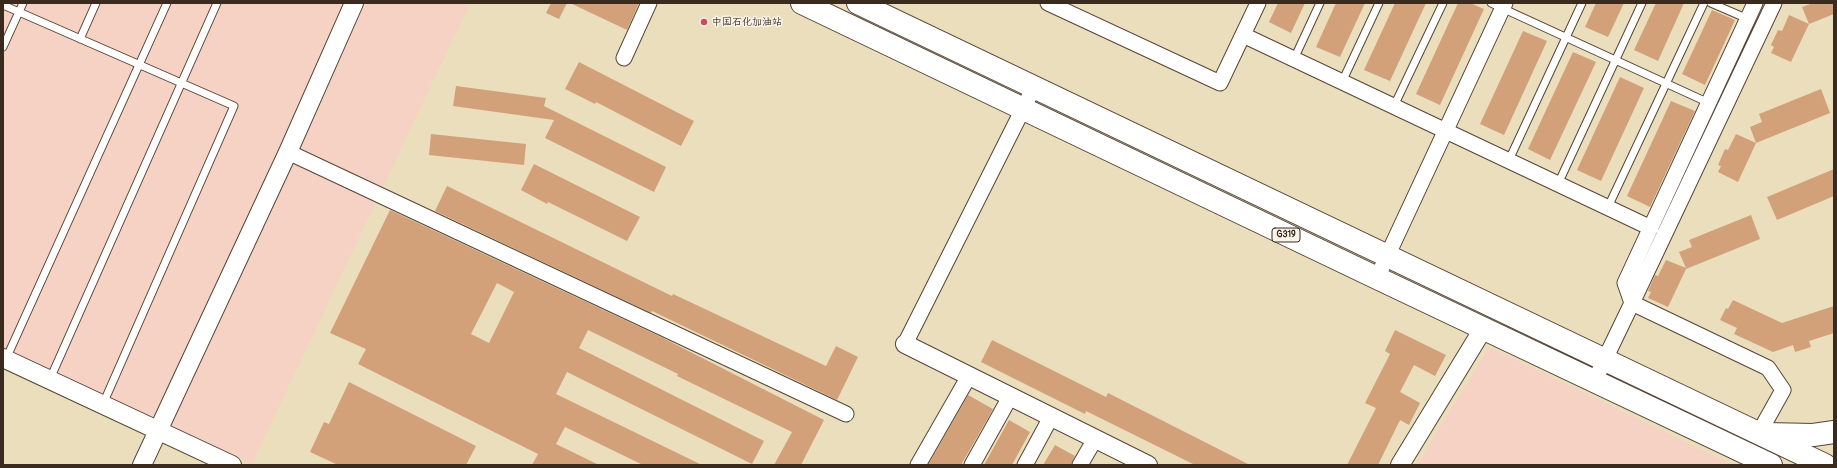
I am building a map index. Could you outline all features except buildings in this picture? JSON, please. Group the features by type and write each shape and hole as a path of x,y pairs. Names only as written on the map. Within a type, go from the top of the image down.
{"main road":[{"name":"G319","path":"802,3 1594,382 1747,458 1771,465"},
{"name":"G319","path":"858,3 1825,465"},
{"path":"1759,434 1813,435 1834,432"}],"street":[{"path":"142,465 288,152 354,3"},
{"path":"624,58 649,3"},
{"path":"1048,3 1220,83 1258,3"},
{"path":"1755,3 1625,283 1632,303 1768,368 1783,390 1759,434"},
{"path":"1594,382 1774,3"},
{"path":"1376,278 1446,130 1499,5"},
{"path":"1243,35 1650,228"},
{"path":"1034,88 1022,109 905,344 1052,417 1142,464"},
{"path":"288,152 846,414"},
{"path":"1400,465 1483,329"},
{"path":"5,359 232,465"},
{"path":"918,465 969,376"},
{"path":"972,465 1010,397"},
{"path":"1025,465 1052,417"},
{"path":"1080,465 1095,439"}],"lane":[{"path":"3,47 23,3"},
{"path":"80,38 96,3"},
{"path":"5,359 167,3"},
{"path":"50,380 217,3"},
{"path":"1294,59 1320,3"},
{"path":"1342,82 1379,3"},
{"path":"1394,106 1443,3"},
{"path":"1509,160 1582,3"},
{"path":"1558,184 1642,3"},
{"path":"1608,207 1704,3"},
{"path":"1711,3 1748,19"},
{"path":"3,5 234,106 103,404"},
{"path":"1499,5 1566,38 1708,103"}],"shaded area":[{"path":"3,3 470,3 252,464 3,349"},
{"path":"1489,347 1729,463 1732,465 1417,465"}],"place":[{"name":"中国石化加油站","path":"704,22"}]}
